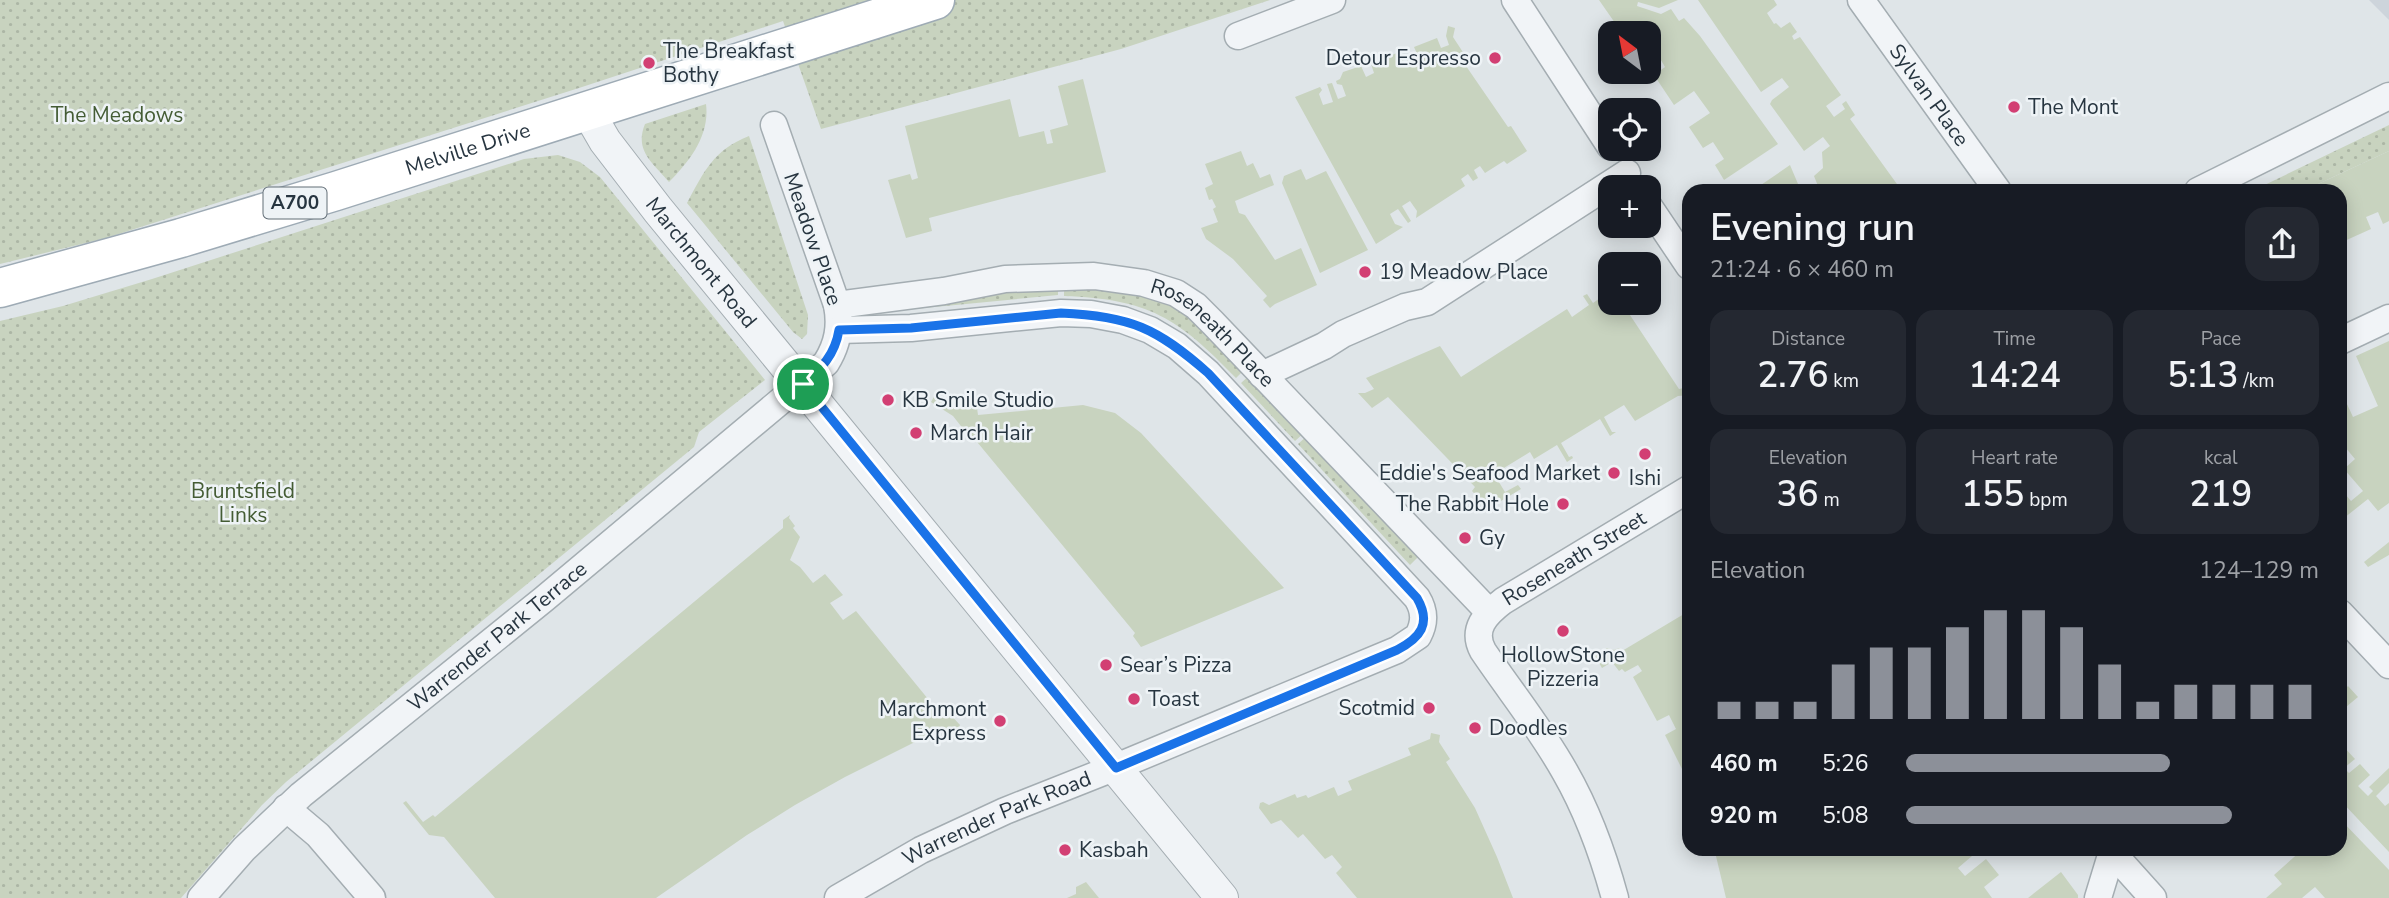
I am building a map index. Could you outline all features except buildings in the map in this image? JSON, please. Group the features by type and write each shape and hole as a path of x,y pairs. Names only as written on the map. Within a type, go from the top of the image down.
{"main road":[{"name":"Melville Drive","path":"0,288 181,238 935,0"}],"street":[{"path":"1238,36 1332,0"},
{"path":"1515,0 1598,128"},
{"name":"Sylvan Place","path":"1861,0 1993,184"},
{"path":"2212,184 2389,96"},
{"name":"Marchmont Road","path":"587,110 606,141 658,210 1222,898"},
{"name":"Meadow Place","path":"774,125 838,317 835,345 826,363 803,384"},
{"path":"1262,375 1324,346 1343,334 1405,307 1427,302 1598,200"},
{"path":"1661,224 1682,256"},
{"name":"Roseneath Place","path":"838,317 944,291 1026,277 1094,276 1167,289 1186,299 1262,375 1489,612"},
{"name":"Warrender Park Road","path":"838,317 911,328 1061,313 1091,314 1123,320 1150,330 1177,346 1208,373 1417,598 1423,611 1423,625 1415,640 1397,650 970,827 922,850 838,898"},
{"path":"2347,338 2389,318"},
{"name":"Warrender Park Terrace","path":"201,898 244,849 286,808 803,384"},
{"name":"Roseneath Street","path":"1615,898 1595,834 1574,789 1529,715 1479,643 1478,632 1480,624 1489,612 1515,594 1682,493"},
{"path":"2347,620 2389,665"},
{"path":"286,808 318,835 372,898"},
{"path":"2098,898 2109,856"},
{"path":"2116,856 2153,898"}],"shaded area":[{"path":"2369,0 2389,0 2389,20"}],"green space":[{"name":"The Meadows","path":"0,0 1270,0 1121,49 821,129 783,21 106,238 0,264"},
{"path":"1599,0 1678,0 1659,8 1638,2 1637,6 1661,14 1671,9 1679,21 1684,18 1778,144 1724,180 1715,165 1724,159 1713,142 1703,148 1689,127 1710,113 1694,91 1674,105 1660,84 1661,70 1665,67 1661,60 1661,21 1614,21"},
{"path":"1698,0 1774,0 1777,5 1767,13 1774,24 1781,28 1790,22 1797,32 1792,36 1794,40 1800,37 1841,95 1826,106 1834,117 1845,109 1842,104 1846,101 1855,115 1850,119 1897,184 1817,184 1814,176 1823,168 1822,152 1830,146 1823,137 1804,151 1770,104 1789,87 1782,78 1761,92"},
{"path":"1448,26 1455,28 1453,37 1470,63 1466,66 1527,151 1507,164 1504,161 1485,173 1480,166 1474,170 1478,178 1473,181 1468,174 1461,179 1465,186 1416,218 1417,211 1410,201 1402,206 1411,221 1408,223 1398,209 1390,214 1395,224 1403,227 1376,244 1295,97 1320,87 1322,90 1319,94 1323,105 1333,102 1327,84 1332,83 1338,99 1346,96 1342,85 1336,81 1343,72 1361,66 1366,77 1374,73 1371,64 1399,52 1404,62 1418,56 1414,47 1437,38 1441,48 1449,45 1446,36"},
{"path":"1083,79 1106,172 929,218 932,231 906,238 888,180 910,174 912,180 918,178 905,126 1010,99 1019,137 1044,131 1047,144 1053,143 1050,130 1068,125 1058,86"},
{"path":"706,104 702,137 669,182 651,162 644,149 642,133 645,124"},
{"path":"2389,125 2389,151 2318,184 2267,184"},
{"path":"749,136 808,315 807,334 802,339 793,332 687,203 718,155"},
{"path":"1241,151 1247,166 1253,163 1260,178 1270,174 1274,185 1235,201 1239,213 1245,215 1275,260 1301,248 1317,285 1270,308 1263,300 1267,296 1233,259 1206,239 1201,228 1218,222 1213,209 1216,207 1212,199 1209,200 1205,188 1213,184 1205,164"},
{"path":"2389,151 2389,221 2383,224 2378,212 2366,217 2371,229 2347,240 2347,184 2318,184"},
{"name":"Bruntsfield Links","path":"558,155 580,162 600,177 765,380 699,432 694,447 286,782 262,805 181,898 0,898 0,321 63,306 152,279 524,159"},
{"path":"1790,165 1798,184 1762,184"},
{"path":"1301,169 1306,180 1326,171 1368,250 1320,273 1282,183 1284,176"},
{"path":"1058,282 1058,295 893,311"},
{"path":"1064,282 1173,300 1246,368 1236,378 1179,326 1140,307 1093,298 1064,296"},
{"path":"1587,294 1593,303 1598,300 1598,315 1630,315 1679,389 1682,388 1682,396 1635,421 1624,405 1604,417 1612,432 1616,432 1610,436 1600,419 1561,443 1569,457 1573,458 1567,462 1557,445 1534,459 1530,452 1494,474 1505,492 1518,485 1521,489 1486,510 1472,491 1475,487 1388,397 1372,408 1358,393 1374,389 1366,378 1440,346 1461,377 1567,309 1572,317 1589,305 1583,296"},
{"path":"2389,341 2389,503 2378,511 2368,499 2347,516 2347,496 2351,501 2363,491 2347,472 2347,466 2355,459 2347,449 2347,404 2353,417 2378,406 2356,356"},
{"path":"1251,374 1305,432 1295,441 1241,383"},
{"path":"935,395 963,409 977,408 978,415 1083,405 1115,413 1141,433 1284,588 1141,647 1133,636 1135,633 973,437 968,435 953,416 931,402"},
{"path":"1308,435 1420,555 1410,565 1298,444"},
{"path":"790,515 789,518 795,526 793,528 800,537 790,560 800,567 813,583 825,574 843,595 830,603 843,620 856,611 942,716 948,712 960,725 958,729 952,733 946,728 937,731 845,777 747,835 656,898 495,898 444,837 429,835 403,803 406,801 423,822 433,815 435,817 783,528 783,520"},
{"path":"2389,542 2389,555 2368,567 2364,562"},
{"path":"1682,615 1682,769 1665,735 1676,729 1669,715 1657,721 1633,677 1642,671 1638,665 1625,672 1622,669 1619,671 1612,662 1602,668 1595,656 1607,648 1619,648 1622,651"},
{"path":"2347,687 2358,697 2347,706"},
{"path":"1431,733 1440,735 1439,742 1450,759 1446,762 1475,808 1513,898 1357,898 1336,873 1342,867 1332,855 1325,859 1303,834 1298,838 1281,820 1271,824 1259,808 1260,803 1269,805 1295,794 1297,798 1306,795 1308,798 1334,787 1338,796 1352,790 1348,781 1411,755 1408,748 1430,739"},
{"path":"2347,750 2355,759 2347,766"},
{"path":"2360,764 2370,775 2358,786 2368,796 2373,791 2369,787 2389,768 2389,783 2376,796 2385,806 2389,803 2389,852 2347,807 2347,771 2349,773"},
{"path":"2347,826 2389,870 2389,898 2325,898 2315,887 2302,898 2266,898 2282,884 2274,875 2295,856 2347,856"},
{"path":"1716,856 1972,856 1958,868 1965,876 1986,859 1999,875 1984,887 1992,898 1726,898"},
{"path":"2061,872 2078,898 2028,898"},
{"path":"1086,882 1099,898 1067,898 1076,894 1076,887"}],"place":[{"name":"Detour Espresso","path":"1495,58"},
{"name":"The Breakfast Bothy","path":"649,63"},
{"name":"The Mont","path":"2014,107"},
{"name":"19 Meadow Place","path":"1365,272"},
{"name":"KB Smile Studio","path":"888,400"},
{"name":"March Hair","path":"916,433"},
{"name":"Ishi","path":"1645,454"},
{"name":"Eddie's Seafood Market","path":"1614,473"},
{"name":"The Rabbit Hole","path":"1563,504"},
{"name":"Gy","path":"1465,538"},
{"name":"HollowStone Pizzeria","path":"1563,631"},
{"name":"Sear’s Pizza","path":"1106,665"},
{"name":"Toast","path":"1134,699"},
{"name":"Scotmid","path":"1429,708"},
{"name":"Marchmont Express","path":"1000,721"},
{"name":"Doodles","path":"1475,728"},
{"name":"Kasbah","path":"1065,850"}],"route":[{"path":"1061,313 1091,314 1136,324 1177,346 1208,373 1417,598 1423,611 1423,625 1415,640 1397,650 1116,768 803,384 826,363 839,330 911,328 1061,313"}]}
